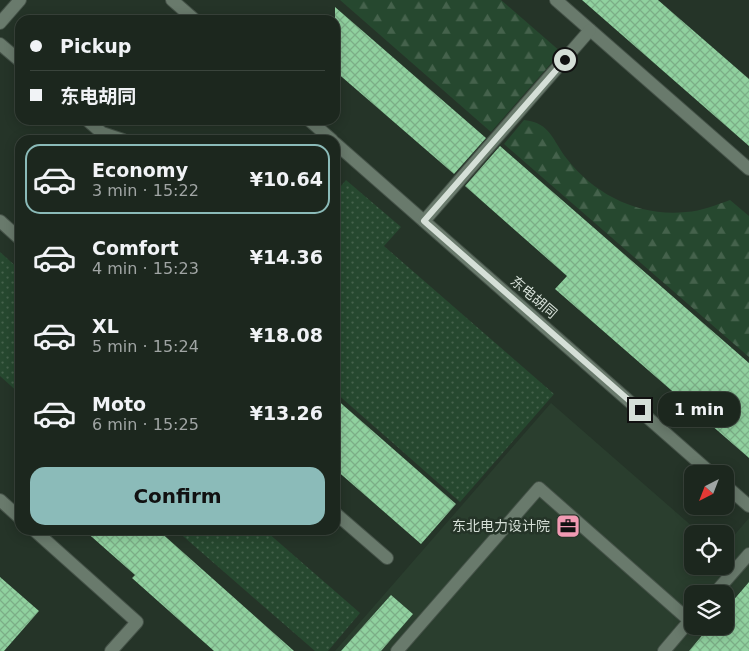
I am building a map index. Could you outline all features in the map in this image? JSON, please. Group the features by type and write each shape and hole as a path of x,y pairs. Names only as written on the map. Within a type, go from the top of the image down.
{"street":[{"path":"0,23 20,0"},
{"path":"172,0 189,15"},
{"path":"556,0 749,169"},
{"path":"424,221 590,30"},
{"path":"0,44 15,57"},
{"path":"93,125 102,133 108,135"},
{"path":"315,125 326,135"},
{"name":"东电胡同","path":"340,147 702,465"},
{"path":"0,221 15,234"},
{"path":"397,651 539,488 684,614"},
{"path":"734,493 749,506"},
{"path":"0,500 15,514"},
{"path":"340,517 386,558"},
{"path":"40,535 137,622 111,651"},
{"path":"722,585 749,554"},
{"path":"664,651 684,628"}],"shaded area":[{"name":"东北电力设计院","path":"551,403 691,525 684,525 684,575 734,575 734,536 749,518 749,651 335,651"}],"green space":[{"path":"340,0 501,0 561,52 491,132"},
{"path":"524,120 533,122 546,129 578,172 605,193 620,201 652,211 669,213 709,208 730,200 749,216 749,357 504,144"},
{"path":"346,180 401,227 384,246 554,394 460,502 340,396 340,187"},
{"path":"0,252 15,266 15,390 0,376"},
{"path":"182,535 270,535 360,613 328,651 315,651"}],"building":[{"path":"582,0 658,0 749,79 749,146"},
{"path":"335,7 486,138 454,174 340,75 340,15 335,15"},
{"path":"500,146 749,363 749,458 555,289 567,276 465,186"},
{"path":"340,402 456,504 421,544 340,473"},
{"path":"90,535 164,535 294,651 214,651 132,578 135,575"},
{"path":"0,577 39,611 4,651 0,651"},
{"path":"749,582 749,651 689,651 702,635 734,635 734,600"},
{"path":"391,595 413,614 381,651 341,651"}],"place":[{"name":"东北电力设计院","path":"568,526"}],"route":[{"path":"565,60 424,221 640,410"}]}
